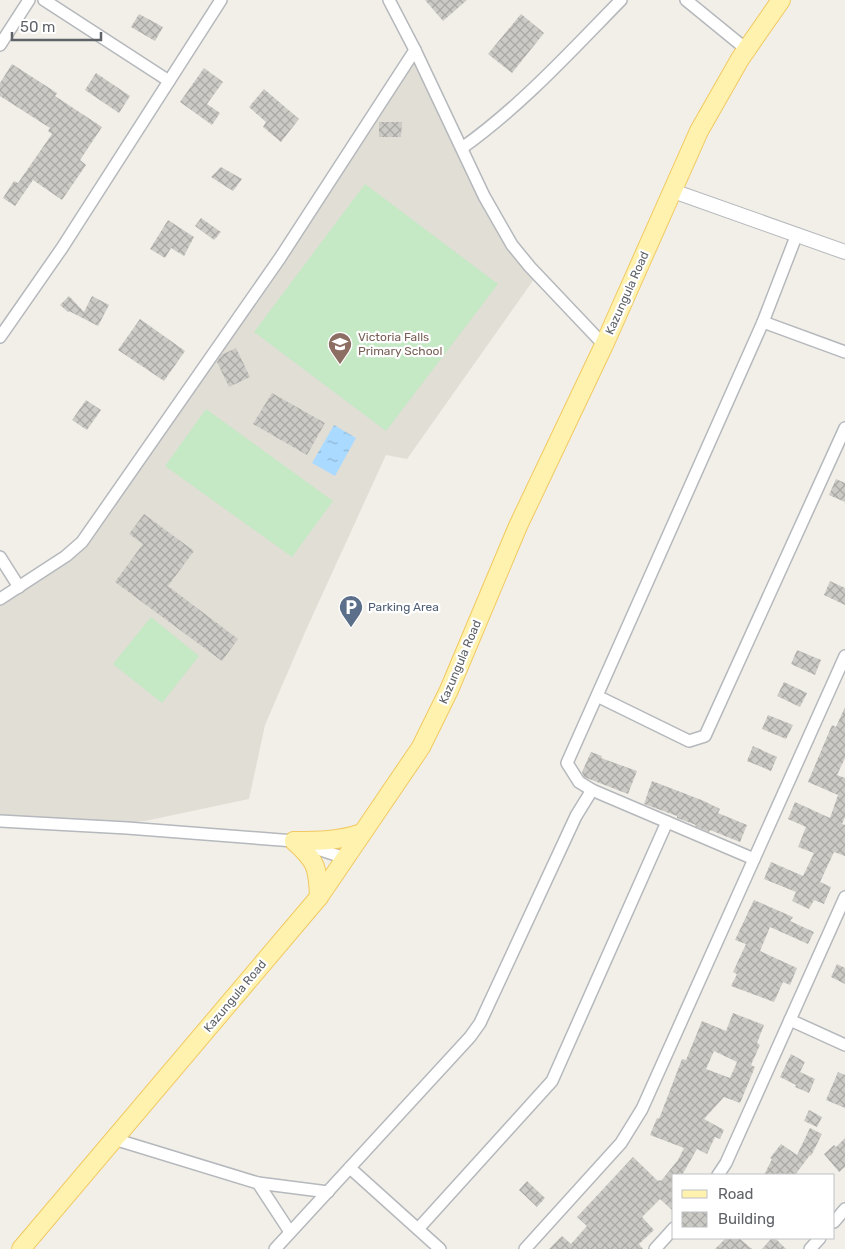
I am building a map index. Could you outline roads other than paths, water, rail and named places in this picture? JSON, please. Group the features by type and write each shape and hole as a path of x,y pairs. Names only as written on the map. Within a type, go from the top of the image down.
{"main road":[{"name":"Kazungula Road","path":"21,1249 318,898 421,747 449,690 518,526 604,345 699,131 746,49 781,0"},
{"path":"294,841 327,841 362,833"},
{"path":"294,841 314,862 318,878 318,898"}],"street":[{"path":"0,45 29,0"},
{"path":"44,0 169,81"},
{"path":"0,337 62,248 221,0"},
{"path":"389,0 484,196 512,245 530,267 604,345"},
{"path":"462,148 519,103 621,0"},
{"path":"686,0 746,49"},
{"path":"0,598 66,556 82,542 280,258 414,50"},
{"path":"673,191 845,252"},
{"path":"754,859 592,790 579,782 567,763 763,322 797,234"},
{"path":"763,322 845,352"},
{"path":"597,696 689,741 705,736 845,428"},
{"path":"0,557 19,587"},
{"path":"525,1249 621,1143 642,1109 845,656"},
{"path":"282,1246 290,1232 470,1037 480,1023 576,816 592,790"},
{"path":"0,821 294,841 346,858"},
{"path":"418,1229 552,1081 667,822"},
{"path":"719,1174 726,1163 845,898"},
{"path":"790,1020 845,1045"},
{"path":"114,1139 258,1183 328,1192"},
{"path":"350,1168 440,1249"},
{"path":"258,1183 290,1232"},
{"path":"835,1221 845,1209"},
{"path":"656,1249 672,1230"},
{"path":"810,1249 819,1239"}],"water":[{"path":"334,425 356,438 335,476 312,463"}],"place":[{"name":"Victoria Falls Primary School","path":"340,365"},
{"name":"Parking Area","path":"351,628"}]}
